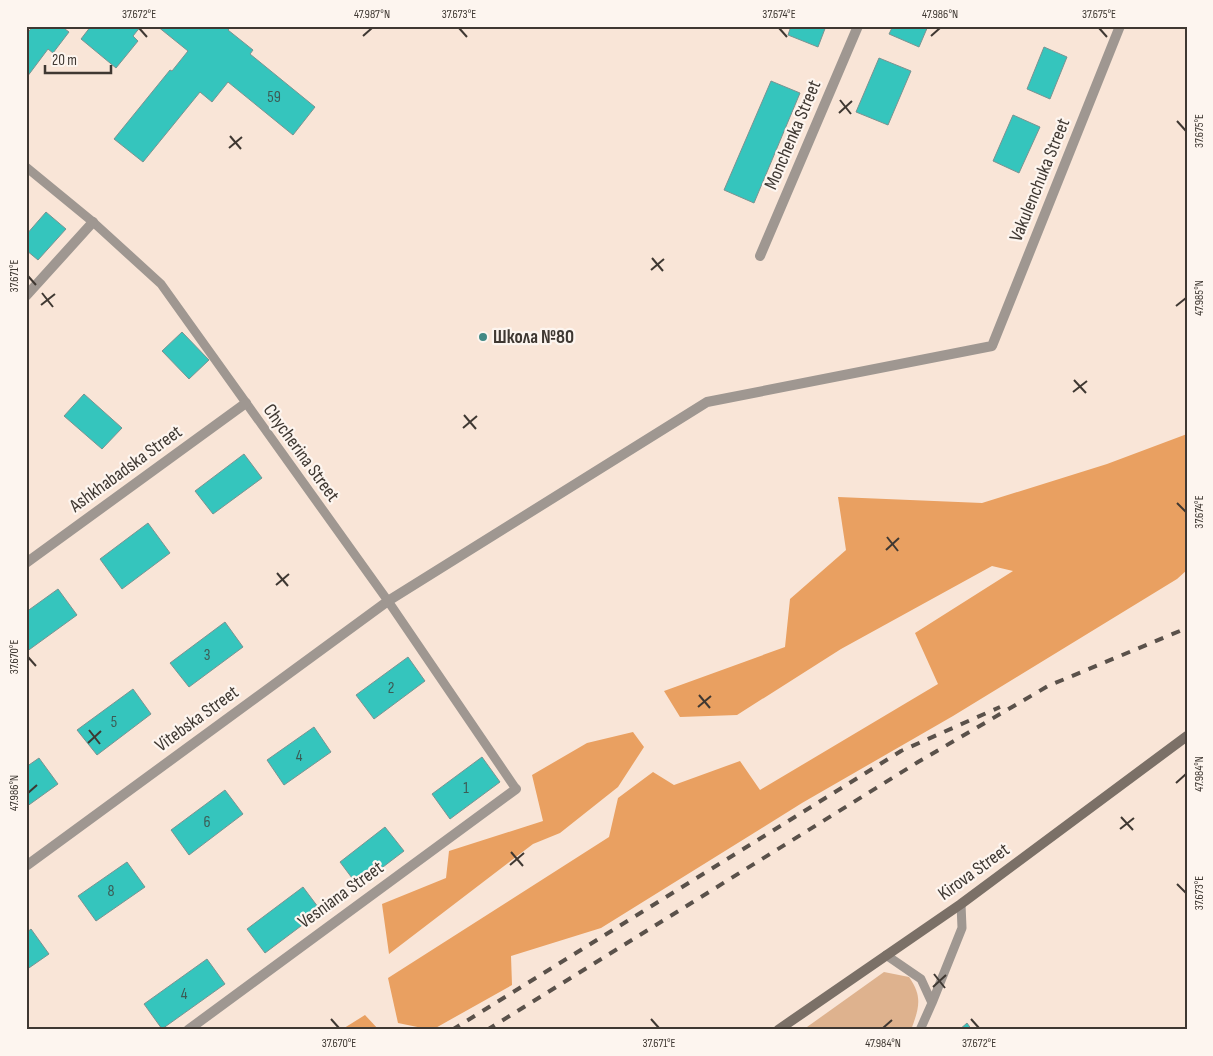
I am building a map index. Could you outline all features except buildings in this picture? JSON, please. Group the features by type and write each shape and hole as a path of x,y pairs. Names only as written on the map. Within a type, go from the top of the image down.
{"main road":[{"name":"Kirova Street","path":"778,1030 961,904 1187,736"}],"street":[{"name":"Monchenka Street","path":"760,256 858,26"},
{"name":"Vakulenchuka Street","path":"992,346 1120,26"},
{"path":"26,296 93,222"},
{"name":"Vitebska Street","path":"26,866 388,602 707,402 992,346"},
{"name":"Ashkhabadska Street","path":"26,563 246,403"},
{"name":"Vesniana Street","path":"188,1030 516,789"}],"lane":[{"name":"Chycherina Street","path":"26,167 93,222 161,284 388,602 516,789"},
{"path":"920,1030 962,928 961,904"},
{"path":"886,955 921,979 932,1004"}],"shaded area":[{"path":"1187,434 1187,570 1177,579 953,716 802,803 601,928 511,956 512,985 432,1030 398,1023 388,978 609,837 618,798 653,772 674,785 740,761 760,790 938,684 915,633 1013,571 992,566 841,649 737,715 680,717 664,691 785,647 790,599 846,550 838,497 982,503 1107,464"},
{"path":"633,732 644,747 618,787 560,833 533,844 389,954 382,904 446,878 449,851 543,821 532,775 587,743"},
{"path":"884,972 909,977 913,984 918,997 918,1009 911,1030 806,1030 807,1027"},
{"path":"365,1015 379,1030 341,1030"}],"railway":[{"path":"487,1030 918,762 1048,686 1187,628"},
{"path":"452,1030 901,751 1000,707"}],"place":[{"name":"Школа №80","path":"483,337"}]}
